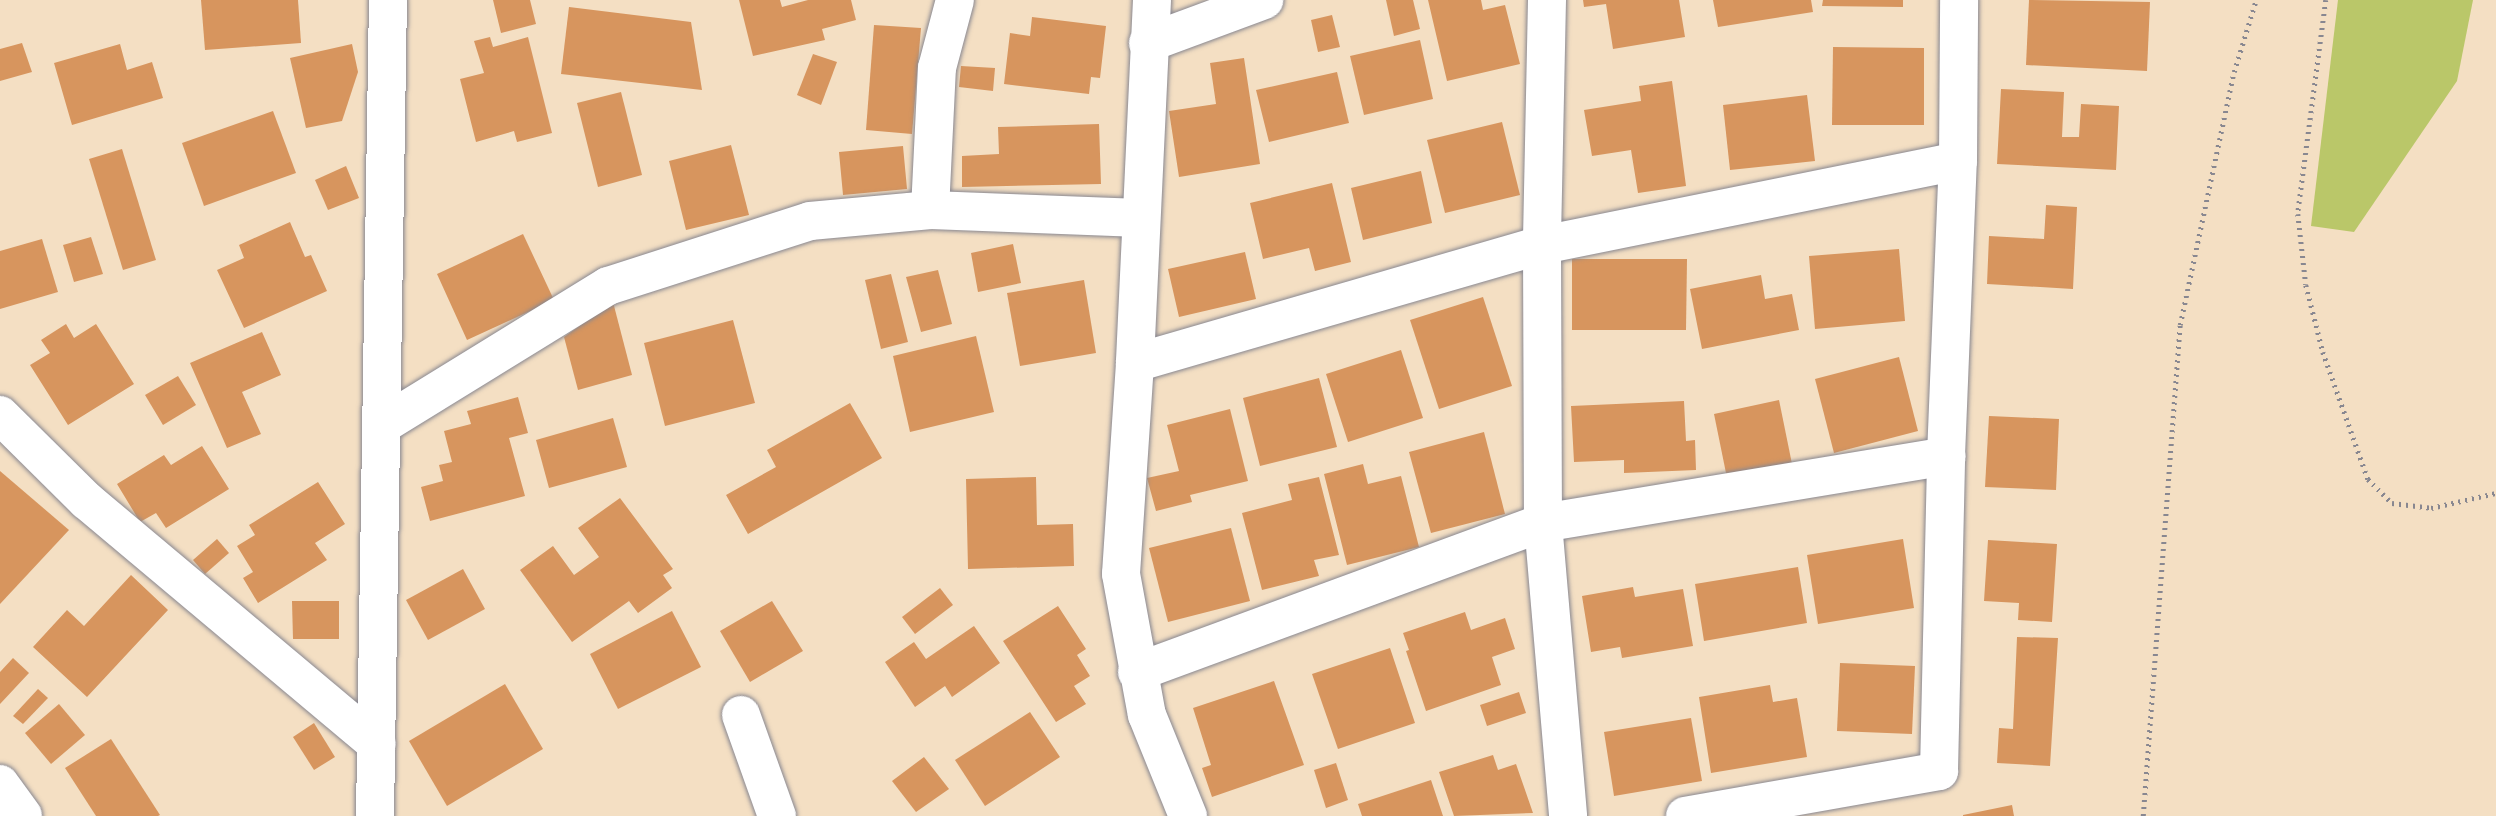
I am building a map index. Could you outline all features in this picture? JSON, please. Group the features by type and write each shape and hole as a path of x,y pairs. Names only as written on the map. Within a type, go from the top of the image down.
{"street":[{"path":"375,816 388,0"},
{"path":"930,210 937,68 955,0"},
{"path":"1152,0 1135,363 1121,574 1147,715 1188,816"},
{"path":"1148,43 1264,0"},
{"path":"1547,0 1542,245 1543,523 1568,816"},
{"path":"1685,816 1743,812 1939,771 1946,456 1958,161 1959,0"},
{"path":"1135,363 1542,245 1958,161"},
{"path":"382,425 608,286 810,221 930,210 1141,218"},
{"path":"0,415 87,501 377,744"},
{"path":"1137,672 1543,523 1946,456"},
{"path":"741,715 777,816"},
{"path":"0,784 23,816"}],"path":[{"path":"2143,816 2180,325 2234,72 2256,0"},
{"path":"2326,0 2298,214 2306,285 2323,352 2368,479 2392,503 2431,508 2496,493"}],"green space":[{"path":"2338,0 2473,0 2457,81 2354,232 2311,226"}],"building":[{"path":"201,0 298,0 301,43 205,50"},
{"path":"493,0 530,0 536,24 501,33"},
{"path":"739,0 780,0 782,7 808,0 851,0 856,20 822,29 825,40 753,56"},
{"path":"1386,0 1413,0 1420,29 1394,36"},
{"path":"1428,0 1481,0 1483,10 1505,5 1520,64 1447,81"},
{"path":"1583,0 1679,0 1685,37 1613,49 1606,4 1584,7"},
{"path":"1713,0 1811,0 1813,12 1718,27"},
{"path":"1823,0 1903,0 1903,7 1822,6"},
{"path":"2029,0 2150,2 2147,71 2026,65"},
{"path":"569,7 691,22 702,90 561,74"},
{"path":"1332,15 1340,47 1318,52 1311,20"},
{"path":"1032,17 1106,26 1100,78 1091,77 1089,94 1004,84 1010,33 1030,36"},
{"path":"874,25 921,28 912,134 866,130"},
{"path":"490,37 493,47 528,37 552,133 517,142 514,131 476,142 460,79 484,73 474,41"},
{"path":"1420,40 1433,99 1364,115 1350,56"},
{"path":"22,43 32,72 0,81 0,49"},
{"path":"120,44 127,70 152,62 163,98 72,125 54,63"},
{"path":"352,44 358,72 342,121 306,128 290,58"},
{"path":"1833,47 1924,48 1924,125 1832,125"},
{"path":"813,54 837,62 821,105 797,95"},
{"path":"1244,58 1260,164 1179,177 1169,111 1216,104 1210,63"},
{"path":"961,66 995,68 993,91 959,87"},
{"path":"1337,72 1349,123 1269,142 1256,90"},
{"path":"1672,81 1686,186 1638,193 1631,150 1592,156 1584,110 1641,101 1639,86"},
{"path":"2001,89 2064,92 2062,137 2079,137 2081,104 2119,106 2116,170 1997,164"},
{"path":"621,92 642,175 598,187 577,103"},
{"path":"1807,95 1815,161 1730,170 1723,105"},
{"path":"273,111 296,173 204,206 182,143"},
{"path":"1502,122 1520,195 1445,213 1427,140"},
{"path":"1099,124 1101,184 962,187 962,156 999,154 998,127"},
{"path":"731,145 749,215 686,230 669,161"},
{"path":"903,146 907,189 843,195 839,152"},
{"path":"122,149 156,260 123,270 89,159"},
{"path":"346,166 359,198 328,210 315,180"},
{"path":"1421,171 1432,223 1363,240 1351,188"},
{"path":"1332,183 1351,262 1315,271 1309,248 1263,259 1250,203"},
{"path":"2046,205 2077,207 2073,289 1987,284 1989,236 2044,239"},
{"path":"290,222 305,257 311,255 327,291 244,328 217,270 244,258 239,245"},
{"path":"523,234 554,300 467,340 437,274"},
{"path":"91,237 103,274 74,282 63,245"},
{"path":"42,239 58,292 0,309 0,251"},
{"path":"1013,244 1021,283 978,292 971,253"},
{"path":"1899,249 1905,321 1815,329 1809,256"},
{"path":"1245,252 1256,299 1179,317 1168,269"},
{"path":"1572,259 1687,259 1686,330 1572,330"},
{"path":"938,270 952,324 921,332 906,277"},
{"path":"891,274 908,342 881,349 865,280"},
{"path":"1761,275 1765,299 1792,294 1799,330 1702,349 1690,289"},
{"path":"1084,280 1096,353 1020,366 1007,293"},
{"path":"1483,297 1512,386 1439,409 1410,320"},
{"path":"613,302 632,375 578,390 564,337"},
{"path":"733,320 755,403 665,426 644,343"},
{"path":"66,324 74,338 96,324 134,384 68,425 30,365 50,353 41,340"},
{"path":"262,332 281,375 242,392 261,434 227,448 190,363"},
{"path":"976,336 994,412 910,432 893,356"},
{"path":"1401,350 1423,418 1348,442 1326,374"},
{"path":"1899,357 1918,431 1834,453 1815,379"},
{"path":"178,376 196,405 163,425 145,395"},
{"path":"1319,378 1337,447 1260,466 1243,398"},
{"path":"518,397 528,433 509,438 525,496 430,521 421,487 443,481 439,465 452,462 444,431 471,424 467,411"},
{"path":"1779,400 1792,464 1727,478 1714,414"},
{"path":"1684,401 1686,441 1695,440 1696,470 1624,473 1624,460 1574,462 1571,406"},
{"path":"850,403 882,458 748,534 726,495 776,467 767,450"},
{"path":"1230,409 1248,481 1190,495 1192,502 1156,511 1147,478 1179,471 1167,425"},
{"path":"1989,416 2059,419 2056,490 1985,487"},
{"path":"613,418 627,467 549,488 536,440"},
{"path":"1484,432 1505,514 1431,533 1409,452"},
{"path":"202,446 229,489 166,528 156,513 140,522 117,484 164,455 171,465"},
{"path":"1363,464 1368,484 1401,476 1419,547 1347,565 1324,474"},
{"path":"0,471 69,530 0,604"},
{"path":"1036,477 1037,525 1073,524 1074,566 968,569 966,479"},
{"path":"1319,477 1339,555 1314,560 1319,576 1262,590 1242,513 1292,500 1288,484"},
{"path":"318,482 345,524 315,543 327,560 258,603 243,578 253,572 237,546 255,535 249,525"},
{"path":"620,498 673,569 663,575 672,588 638,613 629,601 572,642 520,570 553,546 574,575 599,557 578,528"},
{"path":"1231,528 1250,601 1168,622 1149,548"},
{"path":"217,539 229,553 205,574 193,560"},
{"path":"1903,539 1914,608 1818,624 1807,555"},
{"path":"1988,540 2057,544 2052,622 2018,620 2019,603 1984,601"},
{"path":"1798,567 1807,623 1704,641 1695,584"},
{"path":"463,569 485,609 428,640 406,600"},
{"path":"131,575 168,610 87,697 33,647 67,610 84,626"},
{"path":"1633,587 1635,597 1683,589 1693,646 1622,658 1620,647 1591,652 1582,596"},
{"path":"940,588 953,605 915,634 902,617"},
{"path":"292,601 339,601 339,639 293,639"},
{"path":"772,601 803,651 750,682 720,631"},
{"path":"1058,606 1086,649 1077,655 1090,676 1074,686 1086,704 1056,722 1003,641"},
{"path":"672,611 701,667 618,709 590,654"},
{"path":"1465,612 1471,630 1505,618 1515,649 1492,657 1501,685 1426,711 1406,651 1409,650 1403,633"},
{"path":"974,626 1000,663 952,697 945,686 915,707 885,662 914,642 926,659"},
{"path":"2017,637 2058,638 2050,766 1997,763 1999,728 2013,729"},
{"path":"1390,648 1415,723 1338,749 1312,674"},
{"path":"13,658 29,673 0,704 0,672"},
{"path":"1840,663 1915,666 1912,734 1837,731"},
{"path":"1274,681 1304,765 1212,797 1202,768 1211,765 1193,708"},
{"path":"505,684 543,749 447,806 409,741"},
{"path":"1770,685 1773,702 1797,698 1807,757 1711,773 1699,697"},
{"path":"38,689 48,698 23,724 13,716"},
{"path":"1519,692 1526,713 1487,726 1480,705"},
{"path":"59,704 85,735 51,764 25,733"},
{"path":"1030,712 1060,757 985,806 955,760"},
{"path":"1691,718 1702,781 1614,796 1604,732"},
{"path":"314,723 335,757 314,770 293,737"},
{"path":"111,739 160,815 96,816 65,768"},
{"path":"1493,755 1498,770 1516,764 1533,813 1454,816 1439,772"},
{"path":"924,757 949,789 916,812 892,781"},
{"path":"1336,763 1348,800 1326,808 1314,770"},
{"path":"1431,780 1443,816 1362,816 1358,804"},
{"path":"2012,805 2014,816 1963,816 1963,815"}]}
